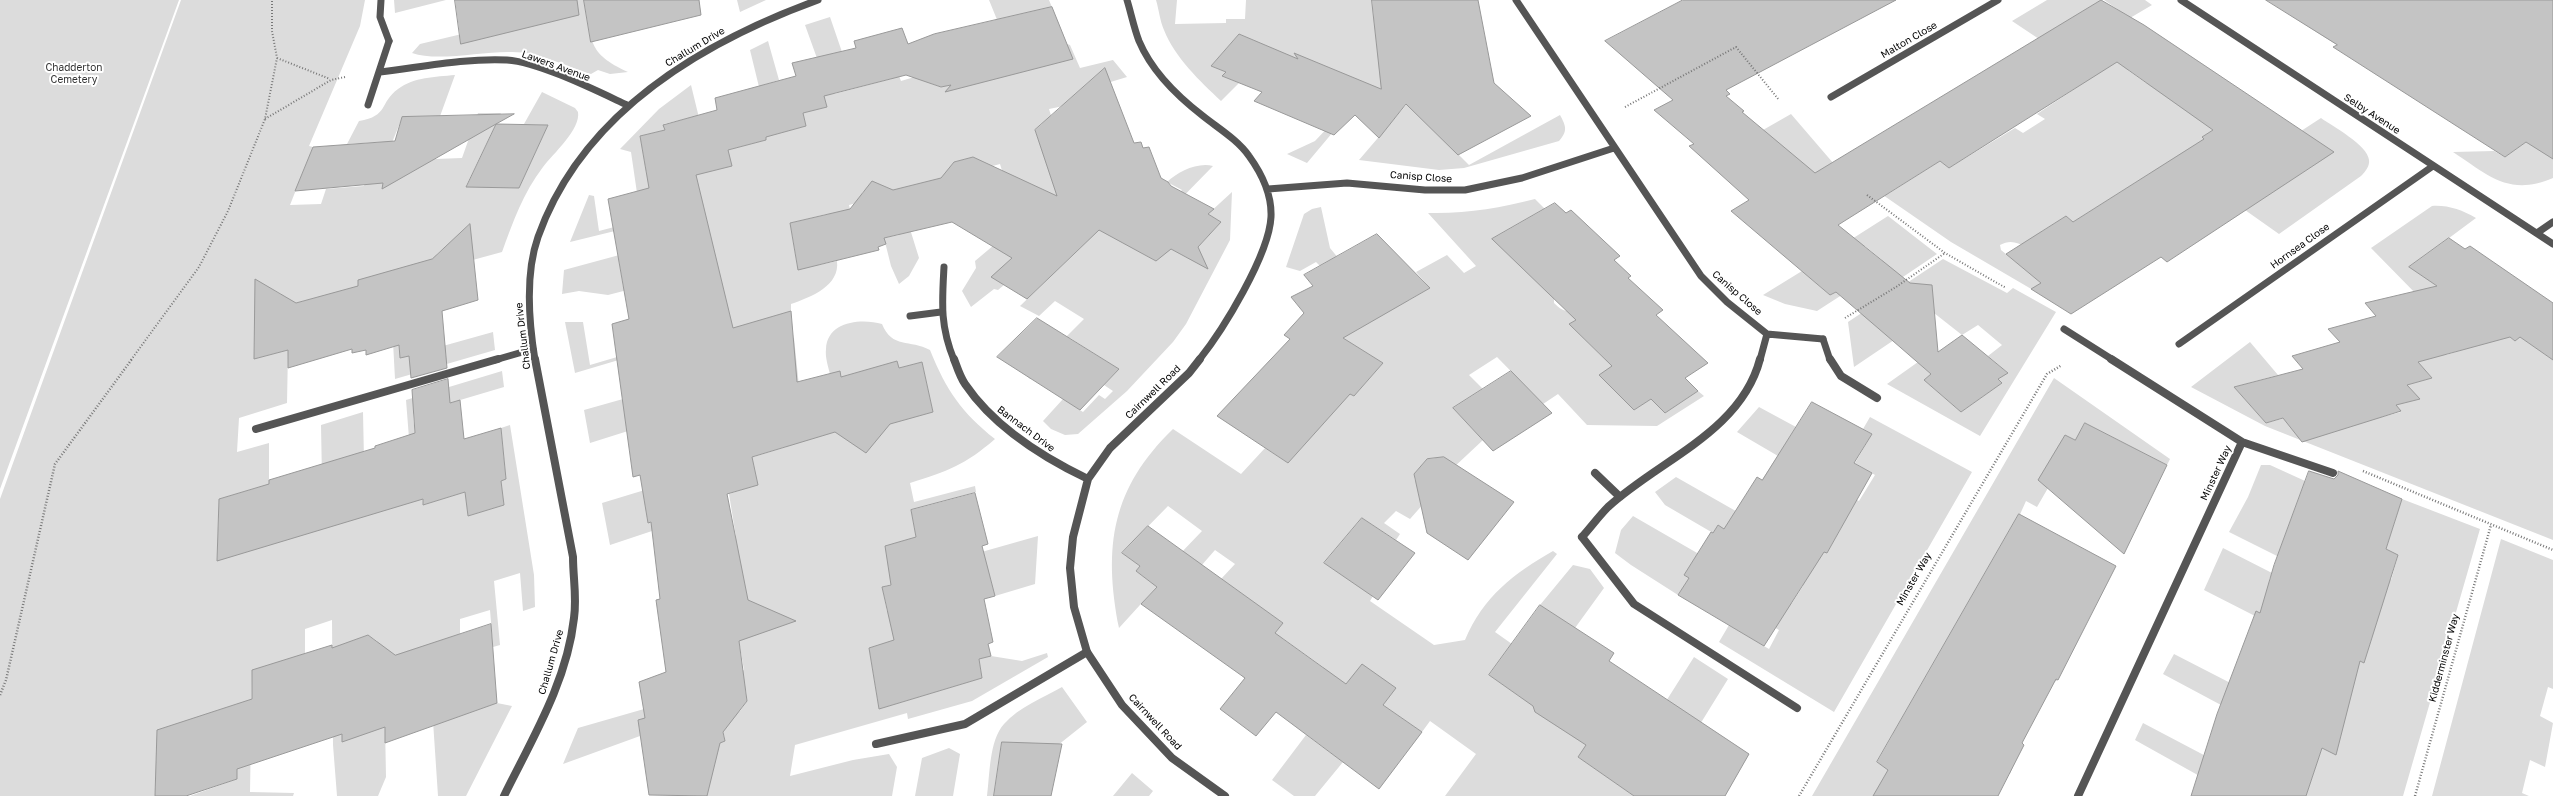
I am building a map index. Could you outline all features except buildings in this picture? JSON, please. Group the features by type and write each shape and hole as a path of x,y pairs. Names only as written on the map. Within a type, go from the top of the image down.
{"street":[{"path":"368,105 389,41 380,16 381,0"},
{"name":"Challum Drive","path":"504,796 552,699 570,640 576,590 573,556 533,348 528,309 532,262 551,205 563,180 581,156 627,105 666,76 708,49 772,17 817,0"},
{"name":"Cairnwell Road","path":"1126,0 1139,41 1157,72 1181,99 1237,143 1249,155 1268,189 1271,218 1264,244 1253,270 1218,336 1189,373 1110,448 1088,479 1073,537 1070,568 1074,607 1087,652 1122,705 1172,758 1225,796"},
{"name":"Canisp Close","path":"1516,0 1701,276 1727,302 1767,334"},
{"name":"Malton Close","path":"1831,97 1998,0"},
{"name":"Selby Avenue","path":"2181,0 2553,244"},
{"name":"Lawers Avenue","path":"380,72 467,61 508,60 525,63 588,87 627,105"},
{"name":"Canisp Close","path":"1268,189 1324,184 1359,183 1439,191 1465,190 1507,182 1614,148"},
{"name":"Hornsea Close","path":"2179,344 2433,166"},
{"path":"2537,234 2553,222"},
{"name":"Bannach Drive","path":"944,267 941,312 948,345 964,382 979,404 1008,430 1054,463 1088,479"},
{"path":"910,316 941,312"},
{"name":"Minster Way","path":"2064,329 2242,442 2333,473"},
{"path":"1797,708 1634,604 1582,537 1608,506 1718,425 1741,402 1757,372 1767,334 1823,339 1828,359 1841,378 1877,398"},
{"path":"256,428 533,348"},
{"name":"Minster Way","path":"2078,796 2242,442"},
{"path":"1595,473 1620,497"},
{"path":"876,744 965,724 1087,652"}],"path":[{"path":"0,695 6,680 54,464 199,267 228,211 265,119 277,58 272,31 272,0"},
{"path":"1622,109 1736,47 1779,100"},
{"path":"265,119 331,80 277,58"},
{"path":"1867,194 1945,253 2006,288"},
{"path":"1842,320 1896,287 1945,253"},
{"name":"Minster Way","path":"1799,796 2047,374"},
{"path":"2360,469 2553,550"},
{"name":"Kidderminster Way","path":"2415,796 2491,525"}],"green space":[{"name":"Chadderton Cemetery","path":"0,0 179,0 0,489"},
{"path":"181,0 365,0 360,26 309,146 313,147 290,205 321,204 326,189 364,186 380,142 347,144 359,121 375,116 380,112 392,94 404,85 411,82 425,78 455,75 439,119 402,118 378,177 409,160 462,158 478,113 501,113 466,186 519,188 548,125 524,124 542,92 575,108 578,112 578,119 571,133 543,167 530,187 519,208 502,252 469,261 459,243 446,246 437,254 398,327 400,358 493,332 495,350 395,379 393,342 359,299 319,353 318,297 281,307 281,294 274,290 262,294 255,300 254,359 288,350 287,403 239,418 237,452 269,443 269,489 259,487 219,499 217,560 322,479 321,425 363,412 364,460 409,438 406,400 502,371 504,387 413,414 416,448 419,447 423,505 465,492 468,516 504,505 501,481 506,479 501,428 510,425 534,575 535,607 523,611 520,573 494,581 500,645 493,647 490,610 460,619 460,645 441,722 497,703 512,706 466,796 438,796 433,721 420,647 378,661 377,641 368,635 352,641 341,652 385,725 386,777 378,796 337,796 333,745 332,620 305,629 305,679 252,670 250,792 294,793 293,796 190,796 237,779 237,704 158,731 155,796 0,796 0,499"},
{"path":"394,0 446,0 395,13"},
{"path":"507,0 587,0 591,36 598,52 615,65 628,72 610,74 598,70 591,74 532,54 512,52 460,56 423,56 412,53 420,44 466,33"},
{"path":"737,0 766,0 740,12"},
{"path":"989,0 1049,0 1067,44 1070,45 1080,68 1113,60 1127,77 1094,87 1098,99 1049,109 1053,122 1041,124 1035,130 1038,139 1047,142 1138,235 1182,190 1167,182 1182,171 1201,165 1213,166 1167,213 1171,215 1138,251 1156,261 1168,247 1188,258 1221,222 1208,214 1232,192 1230,240 1186,324 1173,342 1127,391 1078,434 1065,435 1051,429 1043,421 1063,399 1083,412 1099,395 1105,399 1113,391 1104,385 1119,369 1070,338 1030,379 1027,376 1084,319 1055,301 1039,316 1020,306 1081,247 1081,239 1012,258 1004,285 998,290 994,289 971,307 962,291 976,268 975,261 1013,229 1013,207 1000,164 981,169 973,157 954,162 910,229 919,258 909,276 899,284 891,266 884,238 899,235 888,188 880,185 871,186 862,193 864,201 849,205 860,254 827,214 790,223 797,265 817,260 819,265 837,261 837,270 834,277 823,289 807,298 791,304 791,311 760,321 766,347 794,338 799,386 815,434 865,371 841,377 830,374 826,355 828,340 832,332 839,327 865,321 882,324 886,332 896,340 930,350 942,377 956,400 973,420 995,439 974,455 956,466 946,471 910,483 914,502 975,486 976,492 911,510 916,537 893,544 886,553 978,553 1038,536 1035,584 995,596 990,577 983,579 978,559 882,587 887,611 916,602 922,632 869,648 879,709 982,678 979,659 991,656 1022,661 1047,653 1048,657 972,701 908,719 907,713 795,745 790,776 853,760 889,754 897,767 892,796 707,796 664,763 725,741 721,717 740,711 747,701 746,690 639,720 640,736 563,764 578,728 651,707 650,702 744,670 739,641 667,633 672,558 736,537 729,494 753,486 757,481 753,463 644,496 648,523 656,521 658,529 610,545 602,503 786,447 647,425 590,443 584,410 623,399 622,359 575,373 565,322 583,322 590,365 634,352 722,287 721,278 710,274 639,287 608,295 579,291 562,294 564,270 623,254 624,260 619,262 623,286 638,282 619,230 570,242 589,195 594,196 599,231 618,226 637,193 631,152 620,149 659,109 691,85 712,171 731,166 728,150 766,140 754,88 759,87 750,50 768,41 779,80 763,85 776,134 806,126 803,113 827,107 814,63 818,61 805,25 830,17 842,52 822,57 834,94 891,79 884,36 901,81 928,73 932,84 941,87 950,85 1000,27","holes":["693,117 706,172 647,175 640,136 665,130 664,124","897,361 899,368 922,362 933,412 891,423 879,367"]},
{"path":"1156,0 1177,0 1175,24 1226,23 1226,19 1245,19 1246,0 1372,0 1374,18 1456,152 1469,165 1560,115 1565,125 1565,131 1559,141 1464,168 1439,170 1359,160 1413,97 1377,100 1364,95 1307,163 1287,154 1315,141 1332,123 1321,71 1239,34 1211,66 1226,72 1222,76 1239,83 1221,101 1189,68 1175,50 1163,27"},
{"path":"2047,0 2101,0 2039,39 2012,21"},
{"path":"2104,0 2145,0 2152,5 2130,18"},
{"path":"2113,49 2129,71 2146,83 2154,78 2213,130 2202,137 2285,184 2333,152 2301,131 2321,118 2349,136 2363,148 2369,160 2368,167 2361,176 2279,234 2245,210 2192,201 2152,172 2073,222 2066,216 2042,231 2040,259 2026,248 2016,243 2011,242 2000,245 2001,250 2042,283 2033,290 1951,242 1880,193 1855,167 1888,194 1940,161 1949,168 2015,128 2023,133 2045,119 2037,114 2079,86"},
{"path":"1791,114 1846,178 1822,226 1749,138"},
{"path":"2526,142 2553,144 2553,178 2538,183 2524,185 2511,184 2500,181 2488,175 2453,152 2494,151 2505,157"},
{"path":"1535,199 1545,209 1498,236 1554,294 1554,303 1561,309 1566,311 1575,311 1626,290 1569,324 1605,359 1639,337 1647,345 1600,375 1634,410 1651,399 1665,413 1698,391 1704,396 1657,426 1587,425 1558,394 1543,404 1497,357 1469,375 1483,389 1453,408 1483,440 1452,469 1436,458 1427,459 1414,474 1415,481 1433,493 1410,519 1396,511 1384,523 1400,534 1396,540 1362,518 1324,563 1373,596 1370,601 1434,645 1465,640 1481,611 1501,588 1513,577 1539,559 1553,551 1557,554 1495,632 1512,644 1489,675 1525,700 1610,710 1578,757 1634,796 1445,796 1476,754 1430,721 1422,732 1383,705 1395,688 1362,665 1329,706 1306,689 1323,667 1281,637 1245,679 1240,674 1283,623 1221,579 1235,564 1215,550 1201,566 1160,583 1119,628 1114,598 1112,571 1113,545 1117,520 1125,496 1137,473 1153,451 1173,429 1241,474 1265,448 1288,463 1303,446 1302,363 1354,396 1383,363 1321,325 1334,259 1320,266 1316,262 1300,271 1286,267 1304,214 1312,209 1321,207 1330,248 1339,259 1394,286 1408,301 1430,288 1416,272 1447,255 1464,273 1476,266 1428,213 1495,208","holes":["1168,506 1202,531 1152,583 1136,571 1140,566 1122,553"]},
{"path":"2432,206 2444,206 2455,209 2476,218 2410,267 2515,341 2520,337 2553,360 2553,540 2265,426 2191,387 2250,342 2278,375 2234,387 2266,423 2365,397 2382,417 2401,412 2396,405 2419,399 2407,385 2432,378 2407,350 2435,343 2446,355 2465,349 2421,301 2422,300 2371,248"},
{"path":"1888,216 1937,254 1894,283 1879,271 1817,311 1785,304 1763,295 1802,271 1830,295 1834,293 1882,260 1865,246 1855,253 1844,244"},
{"path":"1943,259 2007,293 2013,288 2056,312 1980,436 1887,384 1918,362 1931,374 1924,380 1961,412 2002,383 1998,379 2007,372 1988,356 2002,345 1978,325 1962,335 1934,313 1854,367 1848,322"},
{"path":"2054,378 2170,459 2167,465 2085,423 2075,440 2065,435 2048,488 2037,507 2026,501 1969,628 2058,680 2054,682 1941,651 1926,677 1924,708 2014,764 2010,774 1918,717 1903,741 1893,734 1877,762 1888,770 1875,796 1812,796"},
{"path":"1759,407 1796,427 1778,456 1737,432"},
{"path":"1870,417 1972,472 1834,712 1719,642 1729,625 1769,649 1779,630 1756,616 1766,600 1695,558 1684,575 1689,578 1678,595 1615,553 1621,530 1633,516 1711,561 1714,558 1792,603 1803,586 1782,574 1718,525 1713,533 1665,505 1655,492 1676,477 1741,514 1805,541 1827,553 1841,528 1832,486 1859,501 1875,475 1855,463 1872,434 1863,429"},
{"path":"2261,465 2270,465 2349,501 2379,574 2391,580 2398,556 2386,549 2402,499 2480,529 2403,796 2306,796 2322,748 2335,754 2352,657 2364,663 2372,637 2361,631 2281,558 2229,532 2248,497"},
{"path":"2501,539 2553,560 2553,689 2548,687 2540,716 2553,723 2545,767 2530,760 2522,793 2529,796 2432,796"},
{"path":"2223,548 2272,573 2269,580 2284,587 2273,620 2255,616 2204,590"},
{"path":"1573,565 1590,569 1604,588 1575,628 1540,605"},
{"path":"2174,654 2246,691 2221,705 2163,674"},
{"path":"1694,657 1728,679 1694,734 1645,796 1663,706"},
{"path":"1062,687 1087,722 994,796 987,796 991,758 995,739 999,731 1010,718 1017,713"},
{"path":"2143,723 2219,763 2212,783 2135,740"},
{"path":"1306,735 1343,762 1315,796 1294,796 1272,780"},
{"path":"949,748 960,754 953,796 915,796 922,758"},
{"path":"1132,773 1153,791 1149,796 1113,796"}]}
